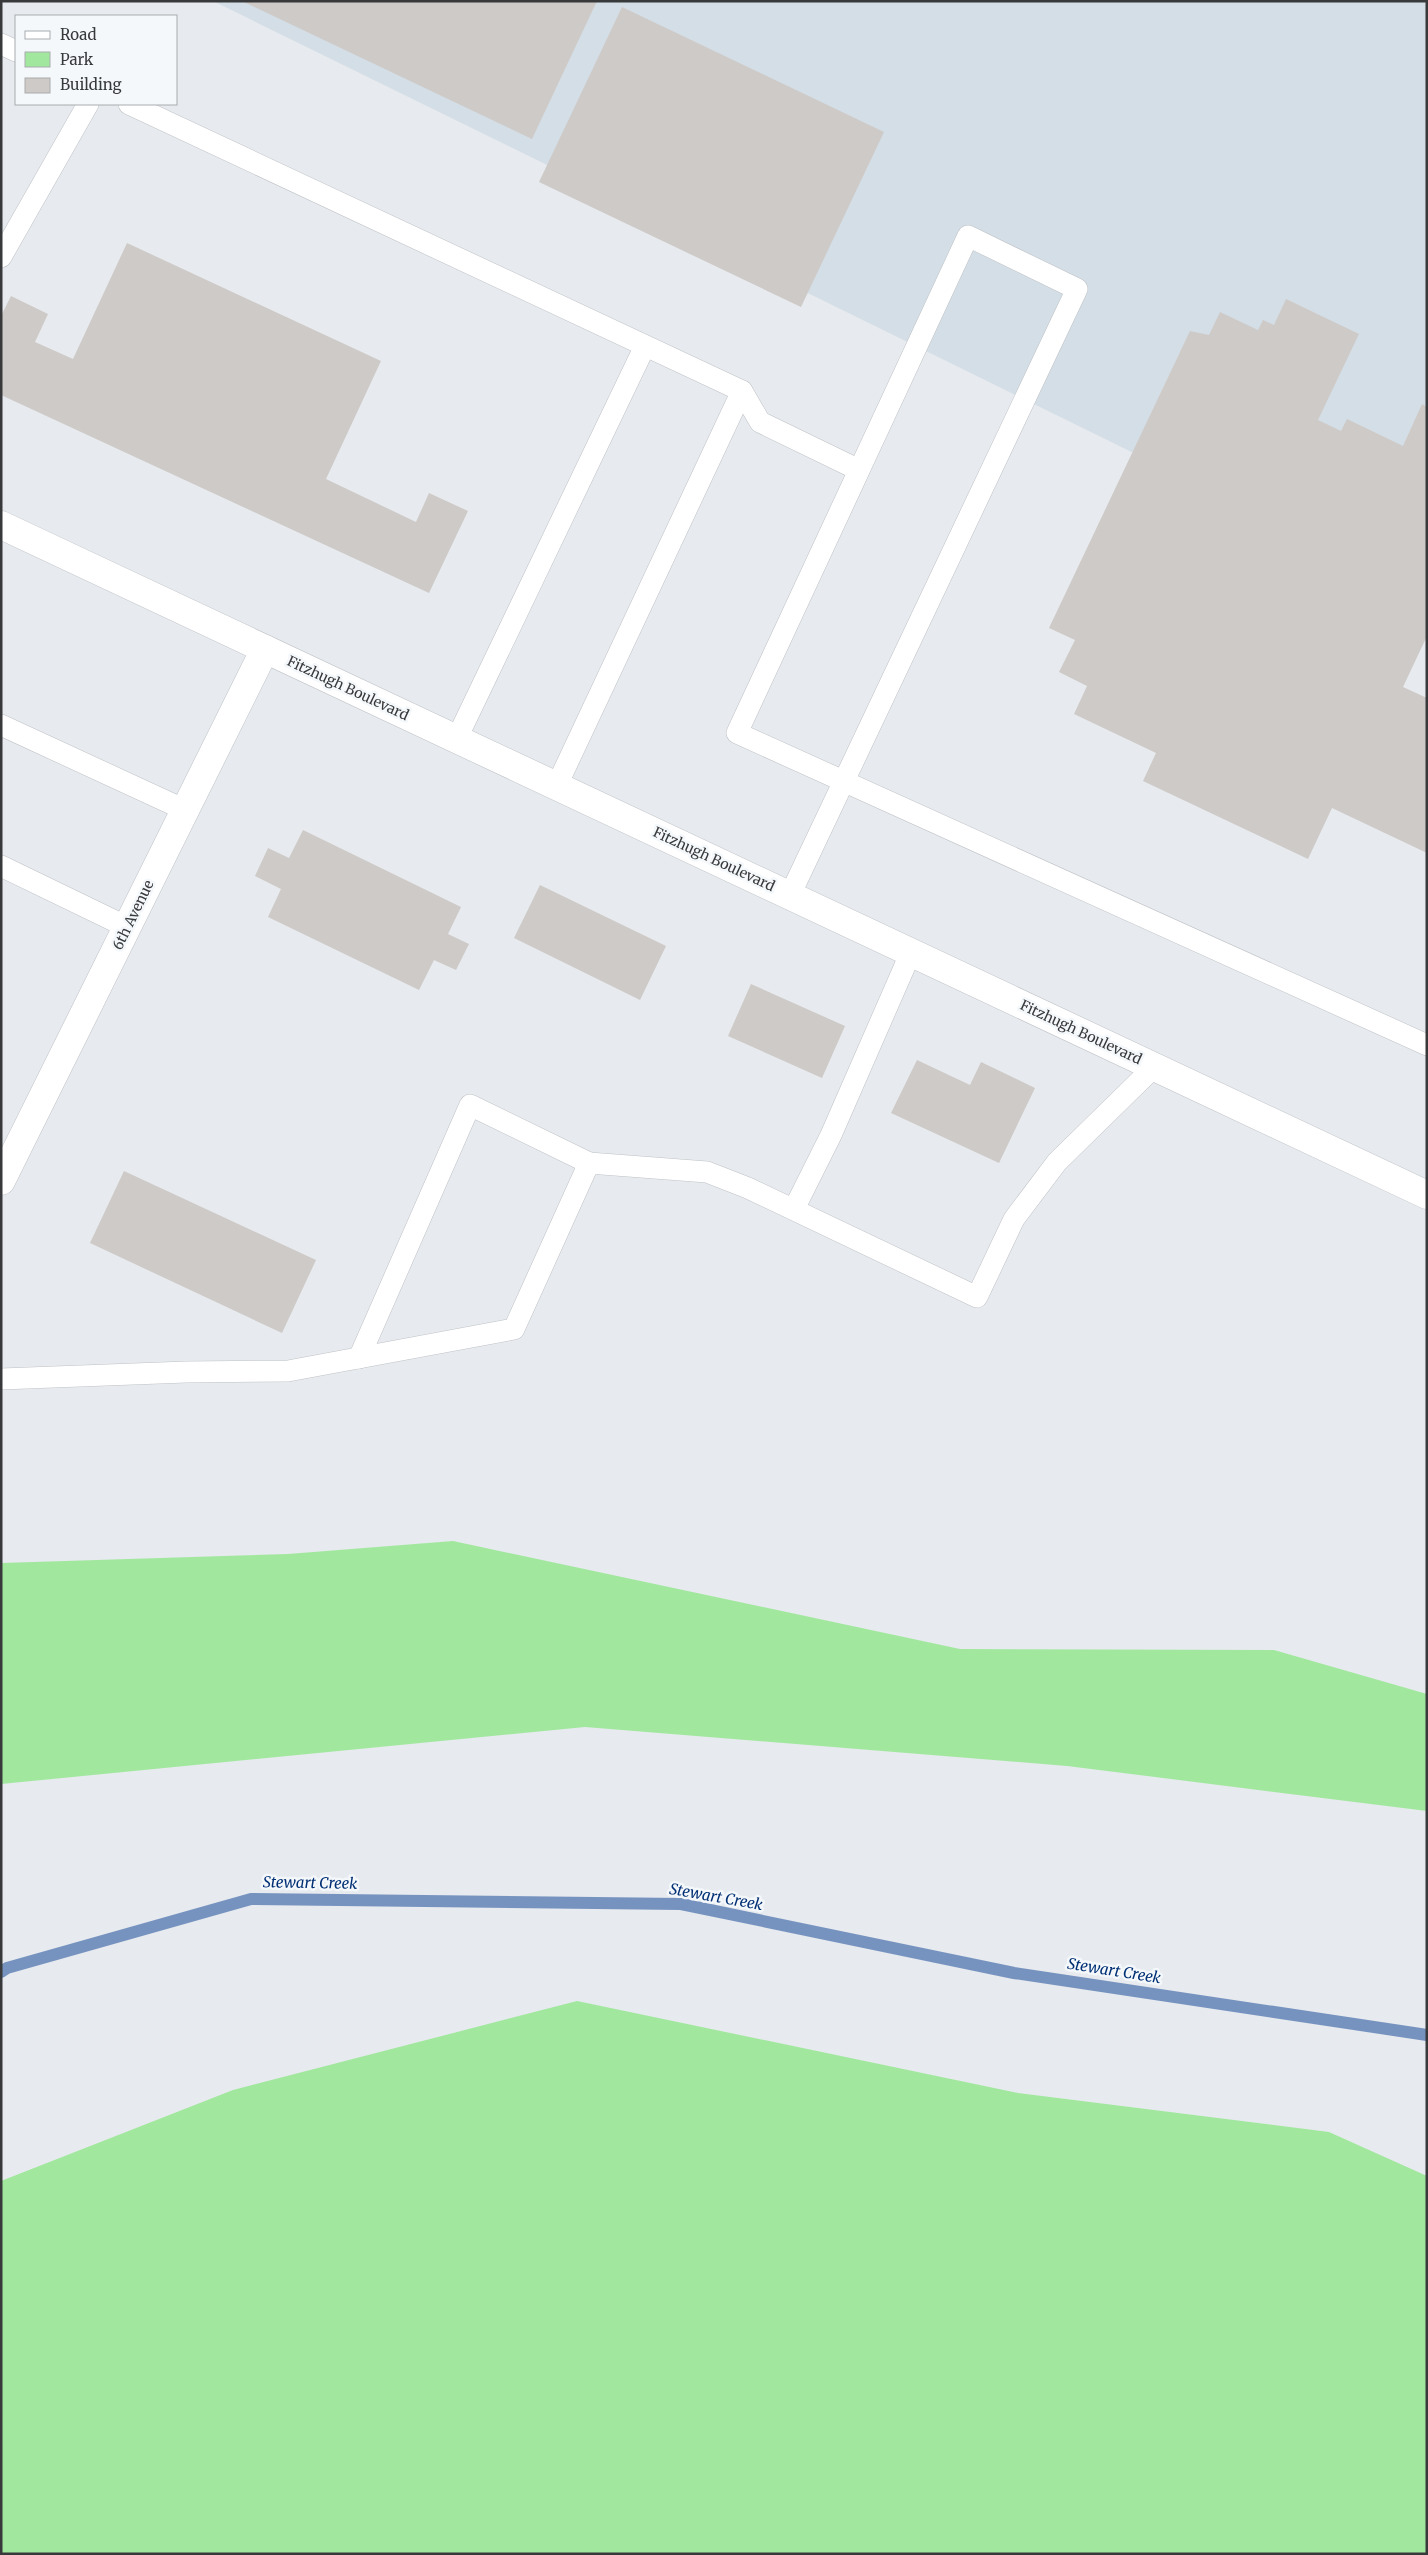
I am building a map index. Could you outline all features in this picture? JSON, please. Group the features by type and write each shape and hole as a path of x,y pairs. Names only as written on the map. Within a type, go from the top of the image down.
{"street":[{"name":"Fitzhugh Boulevard","path":"1,526 457,738 1427,1195"},
{"name":"6th Avenue","path":"1,1181 265,649"}],"lane":[{"path":"1,44 15,51"},
{"path":"1,257 87,105"},
{"path":"131,105 742,391 760,422 859,470"},
{"path":"790,895 843,783 1077,288 968,236 737,733 843,783 1427,1045"},
{"path":"457,738 644,346"},
{"path":"557,785 742,391"},
{"path":"1,725 186,810"},
{"path":"1,866 127,927"},
{"path":"794,1210 831,1135 911,952"},
{"path":"359,1358 470,1105 589,1163 707,1172 748,1188 977,1297 1014,1219 1057,1162 1154,1067"},
{"path":"1,1379 186,1372 288,1371 514,1328 589,1163"}],"shaded area":[{"path":"213,1 1427,1 1427,597"}],"green space":[{"path":"453,1541 960,1649 1274,1650 1427,1694 1427,1811 1067,1766 585,1727 1,1784 1,1563 288,1554"},
{"path":"577,2001 1018,2093 1329,2132 1427,2176 1427,2554 1,2554 1,2181 233,2090"}],"building":[{"path":"242,1 597,1 532,139"},
{"path":"622,7 884,132 801,307 539,182"},
{"path":"127,243 381,361 326,479 416,522 429,493 468,511 429,593 1,395 1,316 11,296 48,314 35,342 73,359"},
{"path":"1286,299 1359,334 1318,420 1341,431 1347,419 1403,446 1422,404 1427,407 1427,636 1403,687 1427,698 1427,853 1332,808 1308,859 1143,781 1156,753 1074,714 1087,686 1059,672 1075,640 1049,628 1190,331 1209,335 1220,312 1258,330 1263,320 1274,325"},
{"path":"303,830 461,907 448,934 469,944 456,970 434,960 419,990 268,917 281,889 255,876 268,848 289,858"},
{"path":"540,885 666,946 640,1000 514,938"},
{"path":"751,984 845,1026 822,1078 728,1036"},
{"path":"917,1060 970,1085 981,1062 1035,1088 999,1163 891,1113"},
{"path":"124,1171 316,1260 282,1333 90,1243"}],"waterway":[{"name":"Stewart Creek","path":"1,1972 7,1968 251,1899 681,1904 1014,1973 1427,2035"}]}
